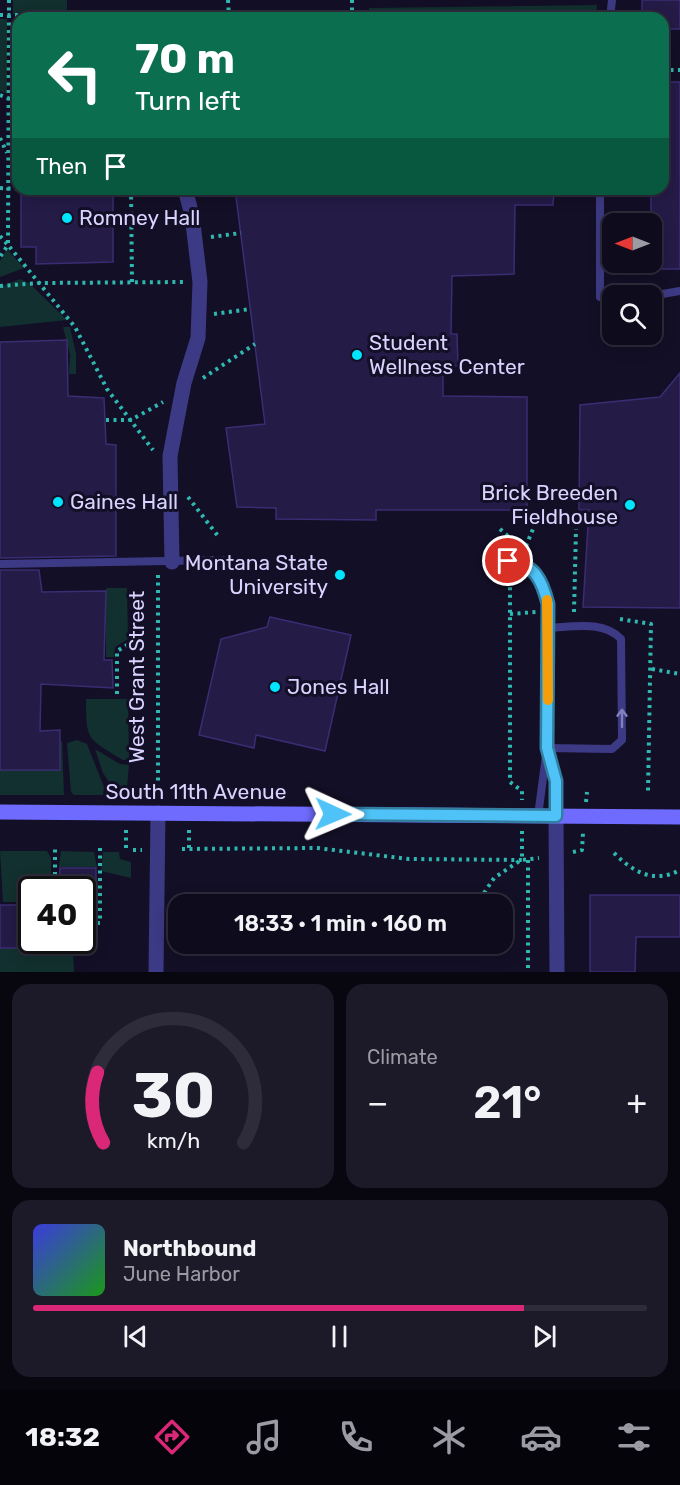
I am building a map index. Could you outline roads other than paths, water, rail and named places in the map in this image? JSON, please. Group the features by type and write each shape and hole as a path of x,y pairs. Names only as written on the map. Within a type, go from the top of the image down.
{"street":[{"path":"165,562 170,456 183,391 198,338 200,282 186,195"},
{"name":"South 11th Avenue","path":"0,812 680,818"},
{"path":"156,972 158,813"},
{"path":"556,816 557,972"}],"lane":[{"path":"600,195 600,297 602,297"},
{"path":"662,294 680,291"},
{"path":"0,564 222,560"},
{"path":"508,561 519,562 533,571 543,585 548,604 547,748 538,816"},
{"path":"547,748 612,749 622,740 621,639 614,632 602,626 549,628"},
{"path":"547,748 556,781 556,816"}],"place":[{"name":"Romney Hall","path":"67,218"},
{"name":"Student Wellness Center","path":"357,355"},
{"name":"Gaines Hall","path":"58,502"},
{"name":"Brick Breeden Fieldhouse","path":"630,505"},
{"name":"Montana State University","path":"340,575"},
{"name":"Jones Hall","path":"275,687"}]}
